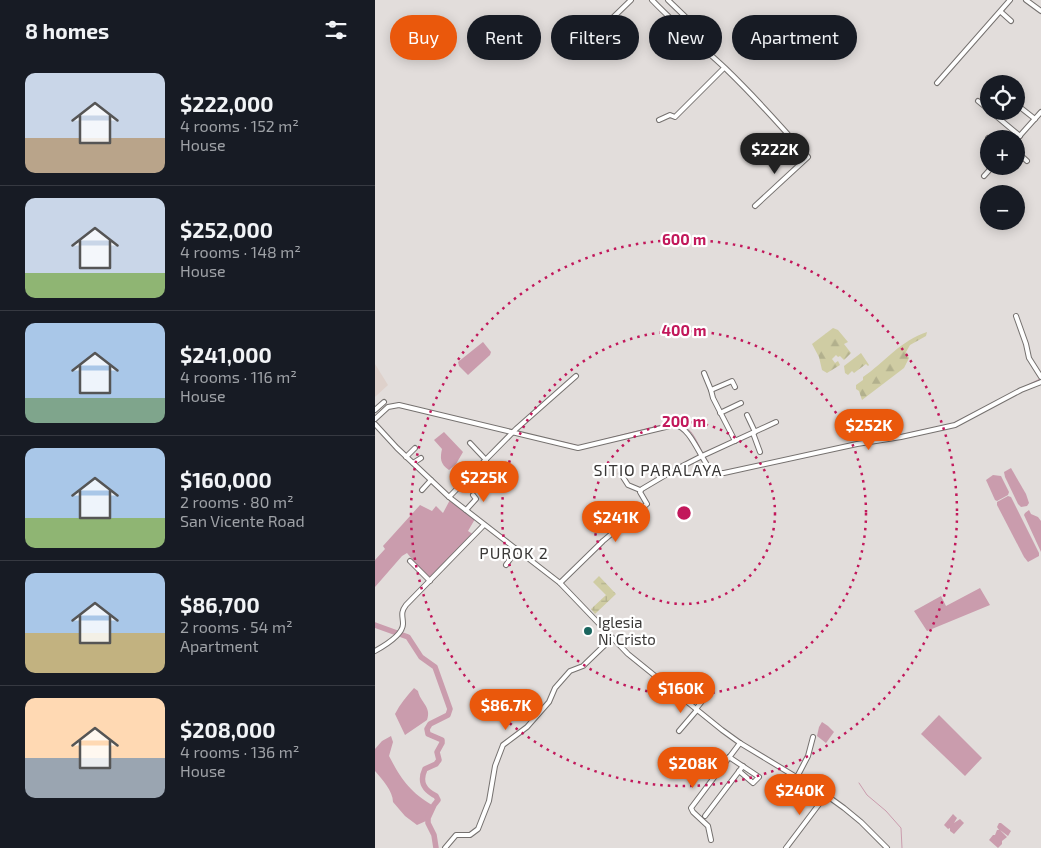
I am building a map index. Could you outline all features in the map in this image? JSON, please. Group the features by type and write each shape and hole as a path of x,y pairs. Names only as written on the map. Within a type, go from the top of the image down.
{"street":[{"path":"616,15 631,0"},
{"path":"653,0 774,118 808,157 755,206"},
{"path":"668,0 684,15"},
{"path":"937,83 1010,0"},
{"path":"1026,0 1041,11"},
{"path":"1001,12 1011,21"},
{"path":"659,120 670,115 675,117 724,68"},
{"path":"1025,111 1035,119"},
{"path":"1025,130 1041,112"},
{"path":"999,120 1009,130"},
{"path":"1016,316 1029,358 1041,377"},
{"path":"704,373 713,398 735,441"},
{"path":"449,497 576,376"},
{"path":"711,390 732,381 735,387"},
{"path":"375,419 388,407 399,406 579,448 667,427 679,426 686,430 707,467 713,473 724,473 857,444 949,427 1021,390 1041,382"},
{"path":"375,410 384,402"},
{"path":"720,413 741,403"},
{"path":"747,416 760,452"},
{"path":"640,490 663,476 776,422"},
{"path":"375,425 449,497 560,583 628,654 696,710 740,743 826,795 861,822 887,848"},
{"path":"470,443 486,460"},
{"path":"406,457 415,448"},
{"path":"413,463 421,458"},
{"path":"560,583 603,541 647,504 640,490 628,485 621,474"},
{"path":"422,490 431,480"},
{"path":"466,510 476,499 473,495"},
{"path":"375,651 400,632 403,624 402,610 484,525"},
{"path":"506,565 517,549"},
{"path":"410,562 430,581"},
{"path":"445,848 455,835 470,835 478,829 489,801 495,766 503,745 527,727 549,702 555,688 570,671 583,666 612,638"},
{"path":"679,731 707,695"},
{"path":"797,777 808,756 813,738"},
{"path":"711,840 708,826 691,808 740,743"},
{"path":"729,758 759,777 753,783 739,771"},
{"path":"705,816 743,766"},
{"path":"786,848 826,795"}],"shaded area":[{"path":"483,342 491,352 490,355 468,375 459,366 458,362"},
{"path":"375,364 388,385 375,397"},
{"path":"444,432 463,452 456,464 449,470 441,461 442,449 434,440"},
{"path":"1011,468 1026,494 1029,503 1027,506 1021,507 1018,504 1005,477 1004,472"},
{"path":"993,475 1001,476 1009,492 1008,495 997,501 986,480"},
{"path":"1008,496 1011,497 1039,553 1039,556 1028,562 997,505 997,502"},
{"path":"451,498 475,519 468,531 474,535 431,579 412,561 407,553 402,556 375,587 375,560 385,549 383,546 420,505 432,511 436,506 443,513"},
{"path":"1029,510 1031,514 1038,517 1041,521 1041,552 1024,515"},
{"path":"980,588 990,605 927,631 914,611 941,596 946,606"},
{"path":"414,688 418,691 427,708 428,715 427,720 405,735 395,714 401,703"},
{"path":"939,715 982,758 965,776 921,734"},
{"path":"822,722 834,732 826,743 817,736"},
{"path":"391,736 393,742 389,756 398,772 412,790 432,805 426,821 417,825 405,816 393,802 389,789 375,771 375,749 382,741"},
{"path":"953,814 957,818 954,823 960,819 964,823 954,834 950,831 950,828 948,829 944,825"},
{"path":"999,823 1011,831 1008,836 1000,830 1007,837 998,848 989,840 999,830 997,827"}],"green space":[{"path":"833,328 838,330 848,342 844,344 851,353 844,360 836,355 832,359 835,363 838,361 840,365 827,373 822,370 819,357 812,344"},
{"path":"927,332 926,336 910,345 906,352 909,358 904,368 862,400 856,385 863,380 863,377 909,340"},
{"path":"861,353 869,365 866,364 848,375 845,373 844,366"},
{"path":"599,576 616,594 595,614 591,609 606,595 593,582"}],"waterway":[{"path":"1028,385 1040,379"},
{"path":"389,405 399,403"},
{"path":"403,404 416,407"},
{"path":"952,424 973,413"},
{"path":"602,440 673,422 689,429 703,454"},
{"path":"891,437 927,429"},
{"path":"563,442 579,446 584,445"},
{"path":"705,457 709,464"},
{"path":"722,471 733,469"},
{"path":"375,625 408,637 421,657 435,667 450,709 448,715 430,724 427,729 428,734 442,740 437,752 439,760 436,764 425,769 423,774 424,785 438,800 428,818 436,848"},
{"path":"859,783 867,795 886,811 901,828 902,848"}],"place":[{"name":"Iglesia Ni Cristo","path":"588,631"}],"district":[{"name":"SITIO PARALAYA","path":"658,469"},
{"name":"PUROK 2","path":"514,552"}]}
